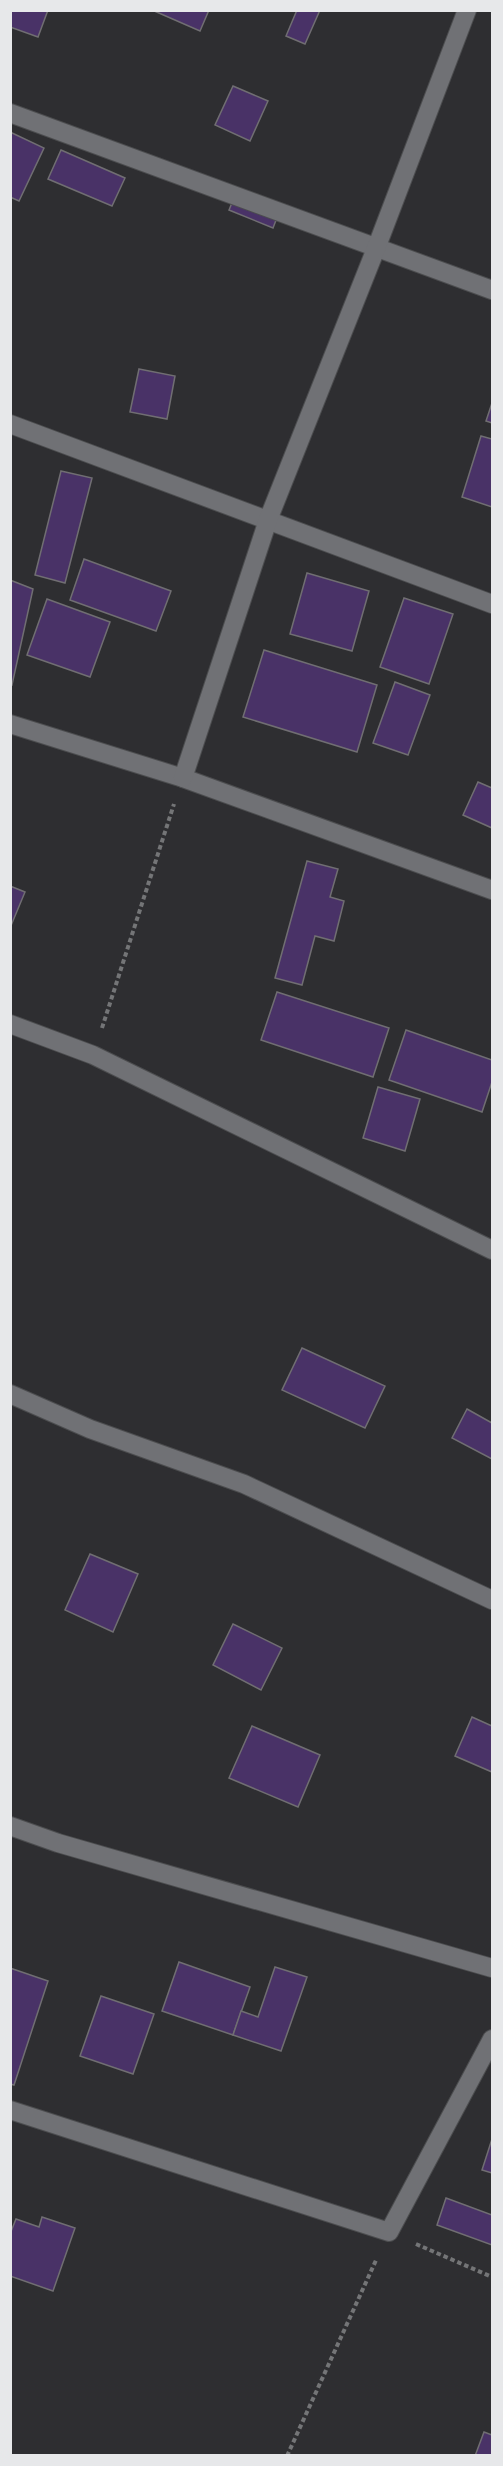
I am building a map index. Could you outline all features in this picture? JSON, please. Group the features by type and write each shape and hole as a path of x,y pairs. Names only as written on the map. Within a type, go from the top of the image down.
{"street":[{"path":"183,778 268,520 377,246 467,10"},
{"path":"10,112 492,290"},
{"path":"10,424 492,604"},
{"path":"10,724 183,778 492,890"},
{"path":"10,1023 93,1055 492,1250"},
{"path":"10,1394 90,1429 244,1484 492,1600"},
{"path":"10,1826 58,1843 492,1968"},
{"path":"10,2110 389,2232 492,2039"}],"path":[{"path":"93,1055 183,778"},
{"path":"287,2456 389,2232 492,2277"}],"building":[{"path":"10,10 48,10 38,37 10,27"},
{"path":"152,10 209,10 200,31"},
{"path":"297,10 320,10 305,44 286,36"},
{"path":"233,86 268,101 250,141 215,125"},
{"path":"10,132 44,148 19,201 10,197"},
{"path":"61,150 125,178 112,206 48,179"},
{"path":"234,198 278,215 273,228 229,210"},
{"path":"139,369 175,376 167,419 130,412"},
{"path":"492,403 492,423 486,421"},
{"path":"481,436 492,439 492,507 462,497"},
{"path":"61,471 92,478 65,583 35,575"},
{"path":"84,559 171,591 156,631 70,600"},
{"path":"307,573 369,591 352,651 290,634"},
{"path":"10,580 33,589 12,685 10,684"},
{"path":"404,598 453,614 429,684 380,667"},
{"path":"47,599 110,622 90,677 27,655"},
{"path":"264,650 377,685 357,752 243,717"},
{"path":"395,682 430,695 408,755 373,743"},
{"path":"478,782 492,788 492,828 463,815"},
{"path":"307,861 338,869 330,897 344,901 334,941 315,936 302,985 275,978"},
{"path":"10,886 25,892 10,928"},
{"path":"277,992 389,1028 373,1077 261,1040"},
{"path":"406,1030 492,1060 492,1082 482,1112 389,1080"},
{"path":"378,1087 420,1099 405,1151 363,1138"},
{"path":"302,1348 385,1386 365,1428 282,1390"},
{"path":"467,1409 492,1423 492,1459 452,1438"},
{"path":"90,1554 138,1574 113,1632 65,1610"},
{"path":"233,1624 282,1648 261,1690 213,1665"},
{"path":"472,1717 492,1726 492,1772 455,1756"},
{"path":"252,1726 320,1755 298,1807 229,1778"},
{"path":"179,1962 250,1987 233,2035 162,2011"},
{"path":"275,1967 307,1977 281,2051 233,2035 241,2011 258,2017"},
{"path":"10,1968 48,1981 14,2085 10,2084"},
{"path":"101,1996 154,2014 133,2074 80,2056"},
{"path":"492,2139 492,2173 482,2170"},
{"path":"446,2198 492,2215 492,2245 437,2225"},
{"path":"42,2217 75,2228 53,2291 10,2276 10,2234 16,2219 39,2227"},
{"path":"484,2432 492,2435 492,2456 475,2456"}]}
